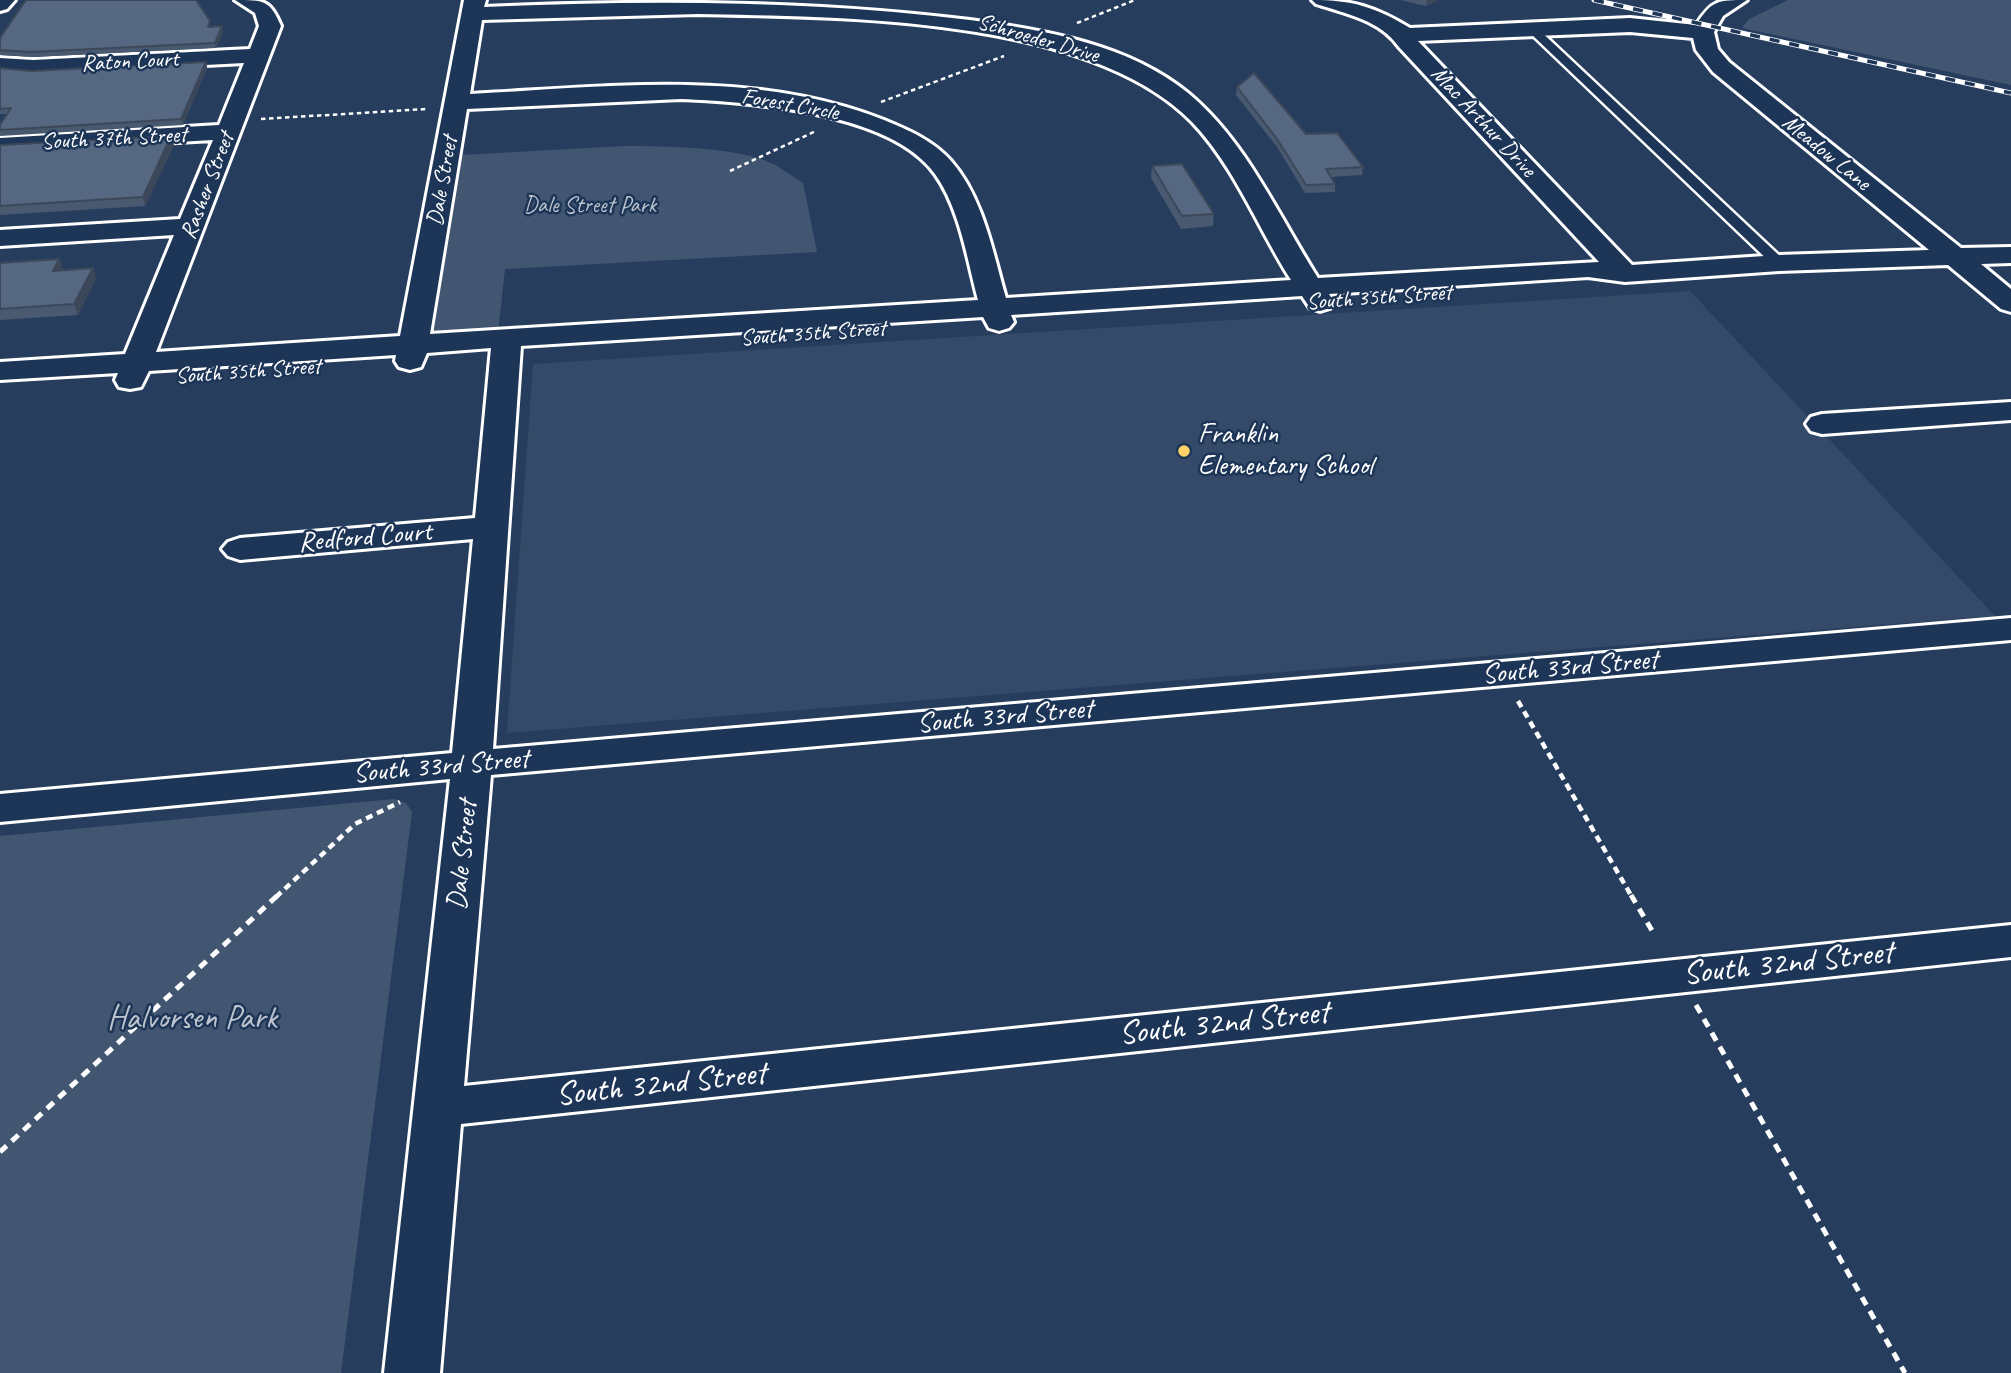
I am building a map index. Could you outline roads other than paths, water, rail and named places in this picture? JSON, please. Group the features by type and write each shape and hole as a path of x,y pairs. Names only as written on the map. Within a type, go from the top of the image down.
{"street":[{"path":"0,5 4,0"},
{"name":"Rasher Street","path":"135,371 270,26 264,10 246,0"},
{"name":"Mac Arthur Drive","path":"1323,0 1373,15 1406,35 1407,42 1625,274"},
{"path":"1700,0 1731,3"},
{"name":"Schroeder Drive","path":"474,7 788,2 924,12 990,23 1046,37 1101,56 1143,75 1180,98 1219,137 1314,294"},
{"path":"1406,35 1650,25 1703,32 1715,12 1731,3"},
{"name":"Dale Street","path":"412,352 474,7"},
{"name":"Meadow Lane","path":"1703,32 1707,50 1721,67 2011,303"},
{"name":"Raton Court","path":"0,65 33,67 260,55"},
{"name":"Forest Circle","path":"457,102 692,92 813,105 873,122 919,146 947,172 962,202 996,314"},
{"name":"South 37th Street","path":"0,145 228,132"},
{"path":"0,238 192,226"},
{"name":"South 35th Street","path":"0,388 135,371 412,352 1314,294 1600,284 1625,274 1779,263 2011,255"},
{"name":"Dale Street","path":"412,1373 471,764 506,346"},
{"name":"South 35th Street","path":"0,371 135,371"},
{"path":"1822,424 2011,411"},
{"name":"Redford Court","path":"240,549 490,527"},
{"name":"South 33rd Street","path":"0,808 2011,629"},
{"name":"South 32nd Street","path":"438,1108 2011,941"}],"lane":[{"path":"1532,29 1779,263"}],"railway":[{"path":"1594,0 2011,93"}],"place":[{"name":"Franklin Elementary School","path":"1184,451"}],"park label":[{"name":"Dale Street Park","path":"590,206"},
{"name":"Halvorsen Park","path":"192,1019"}]}
